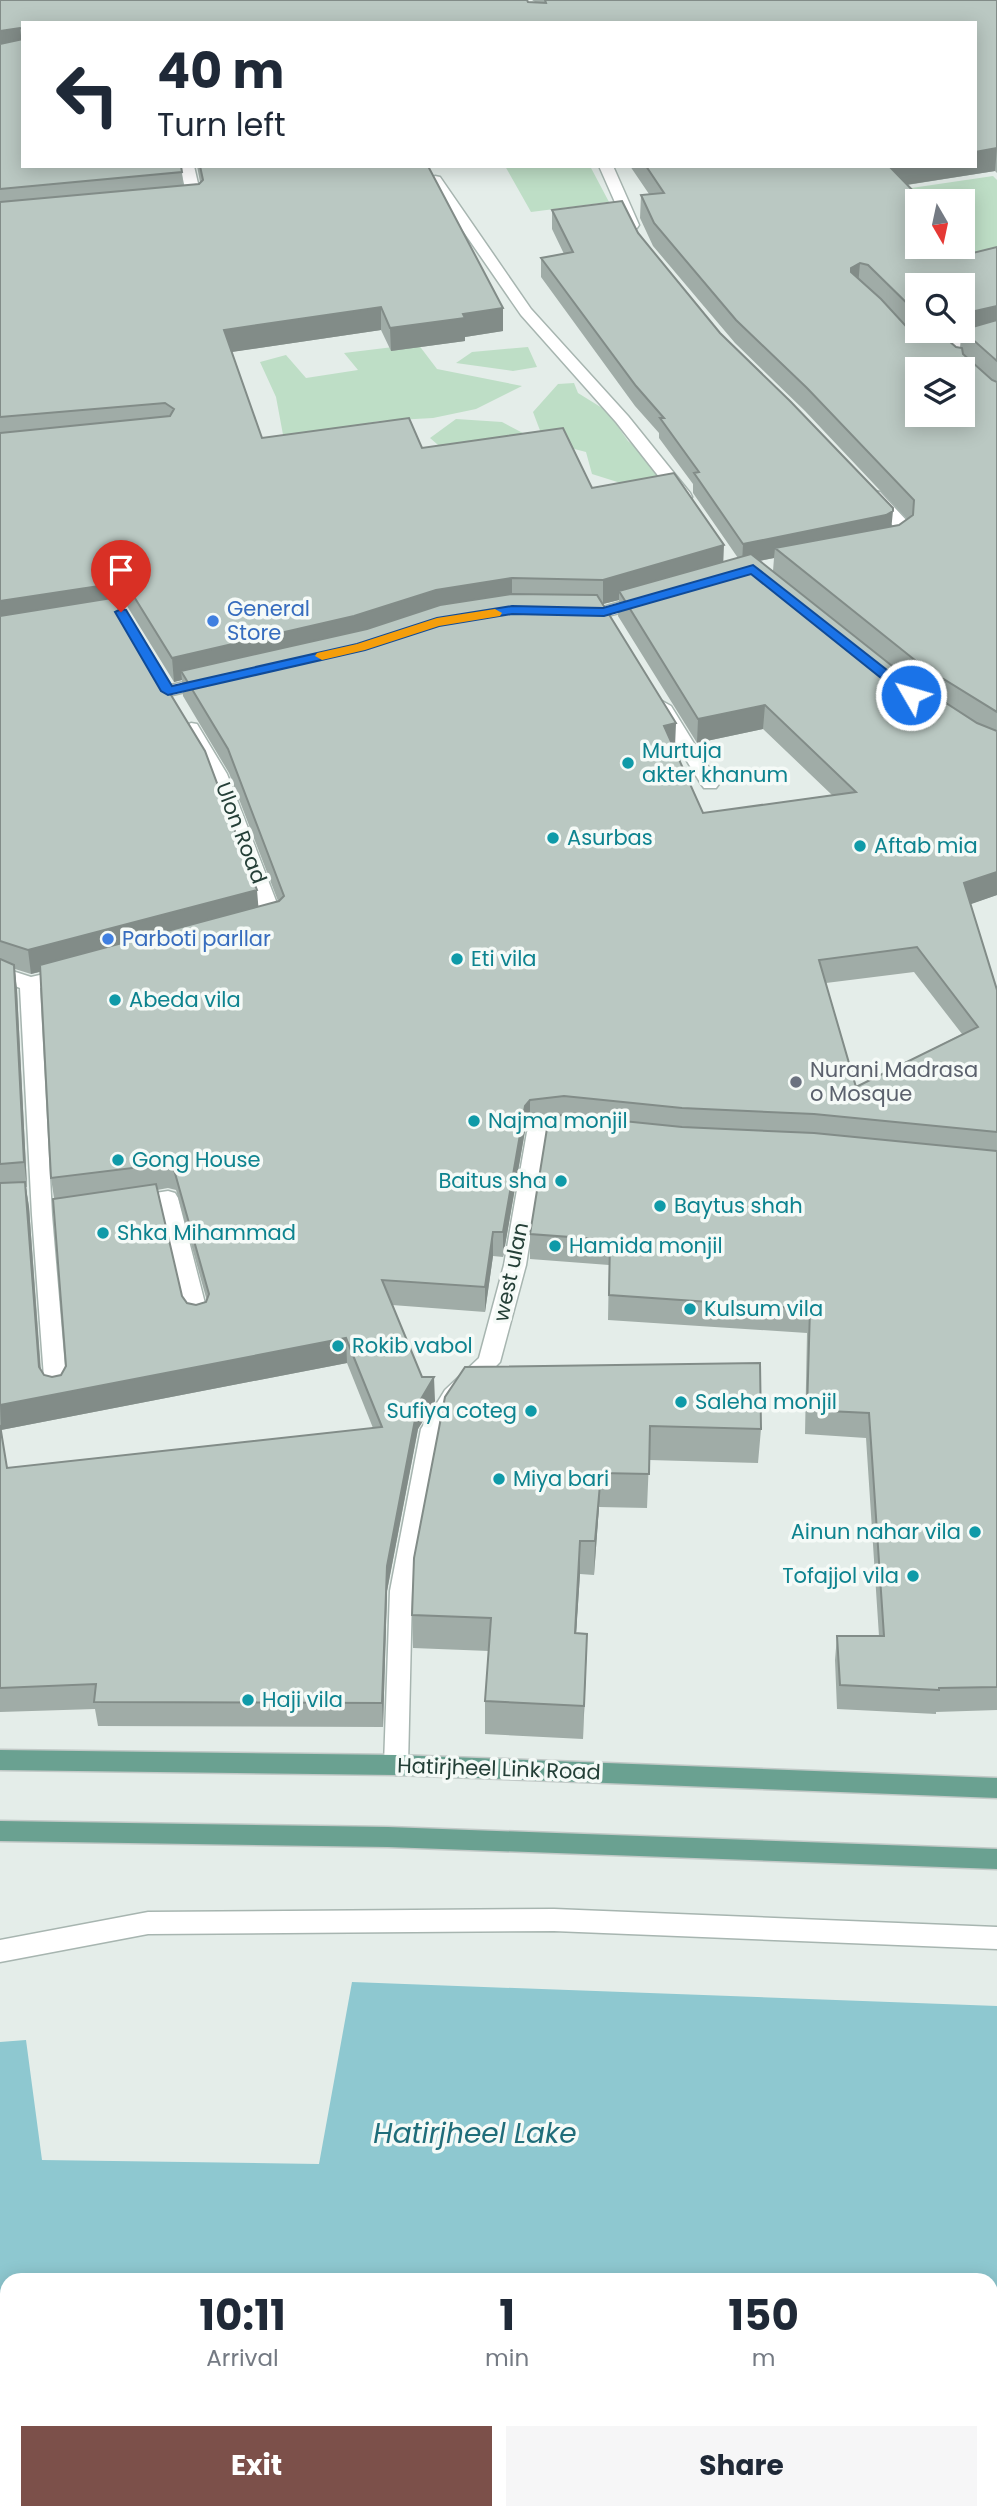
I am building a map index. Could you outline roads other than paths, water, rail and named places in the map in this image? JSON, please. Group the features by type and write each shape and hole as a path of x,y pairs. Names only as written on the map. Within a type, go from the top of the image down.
{"main road":[{"name":"Hatirjheel Link Road","path":"0,1760 396,1765 997,1788"},
{"path":"0,1830 388,1837 997,1859"}],"street":[{"path":"167,204 195,201 187,168"},
{"path":"607,168 638,236"},
{"path":"435,180 526,312 622,419 694,510"},
{"path":"946,357 937,351 997,335"},
{"path":"864,486 902,526 902,535 865,547"},
{"path":"564,611 607,618 657,597"},
{"name":"Ulon Road","path":"232,676 172,697 218,774 273,919 248,926"},
{"path":"653,692 710,784"},
{"path":"0,973 30,984 82,971"},
{"path":"30,984 37,1202 56,1391"},
{"name":"west ulan","path":"396,1765 401,1591 432,1429 453,1396 489,1362 515,1265 537,1132 548,1130 590,1133"},
{"path":"105,1206 168,1198 198,1319"},
{"path":"37,1202 67,1212"},
{"path":"0,1951 148,1923 554,1920 997,1938"}],"water":[{"name":"Hatirjheel Lake","path":"352,1982 997,2006 997,2273 0,2273 0,2042 26,2040 42,2160 319,2164"}],"place":[{"name":"General Store","path":"213,621"},
{"name":"Murtuja akter khanum","path":"628,763"},
{"name":"Asurbas","path":"553,838"},
{"name":"Aftab mia","path":"860,846"},
{"name":"Parboti parllar","path":"108,939"},
{"name":"Eti vila","path":"457,959"},
{"name":"Abeda vila","path":"115,1000"},
{"name":"Nurani Madrasa o Mosque","path":"796,1082"},
{"name":"Najma monjil","path":"474,1121"},
{"name":"Gong House","path":"118,1160"},
{"name":"Baitus sha","path":"561,1181"},
{"name":"Baytus shah","path":"660,1206"},
{"name":"Shka Mihammad","path":"103,1233"},
{"name":"Hamida monjil","path":"555,1246"},
{"name":"Kulsum vila","path":"690,1309"},
{"name":"Rokib vabol","path":"338,1346"},
{"name":"Saleha monjil","path":"681,1402"},
{"name":"Sufiya coteg","path":"531,1411"},
{"name":"Miya bari","path":"499,1479"},
{"name":"Ainun nahar vila","path":"975,1532"},
{"name":"Tofajjol vila","path":"913,1576"},
{"name":"Haji vila","path":"248,1700"}]}
